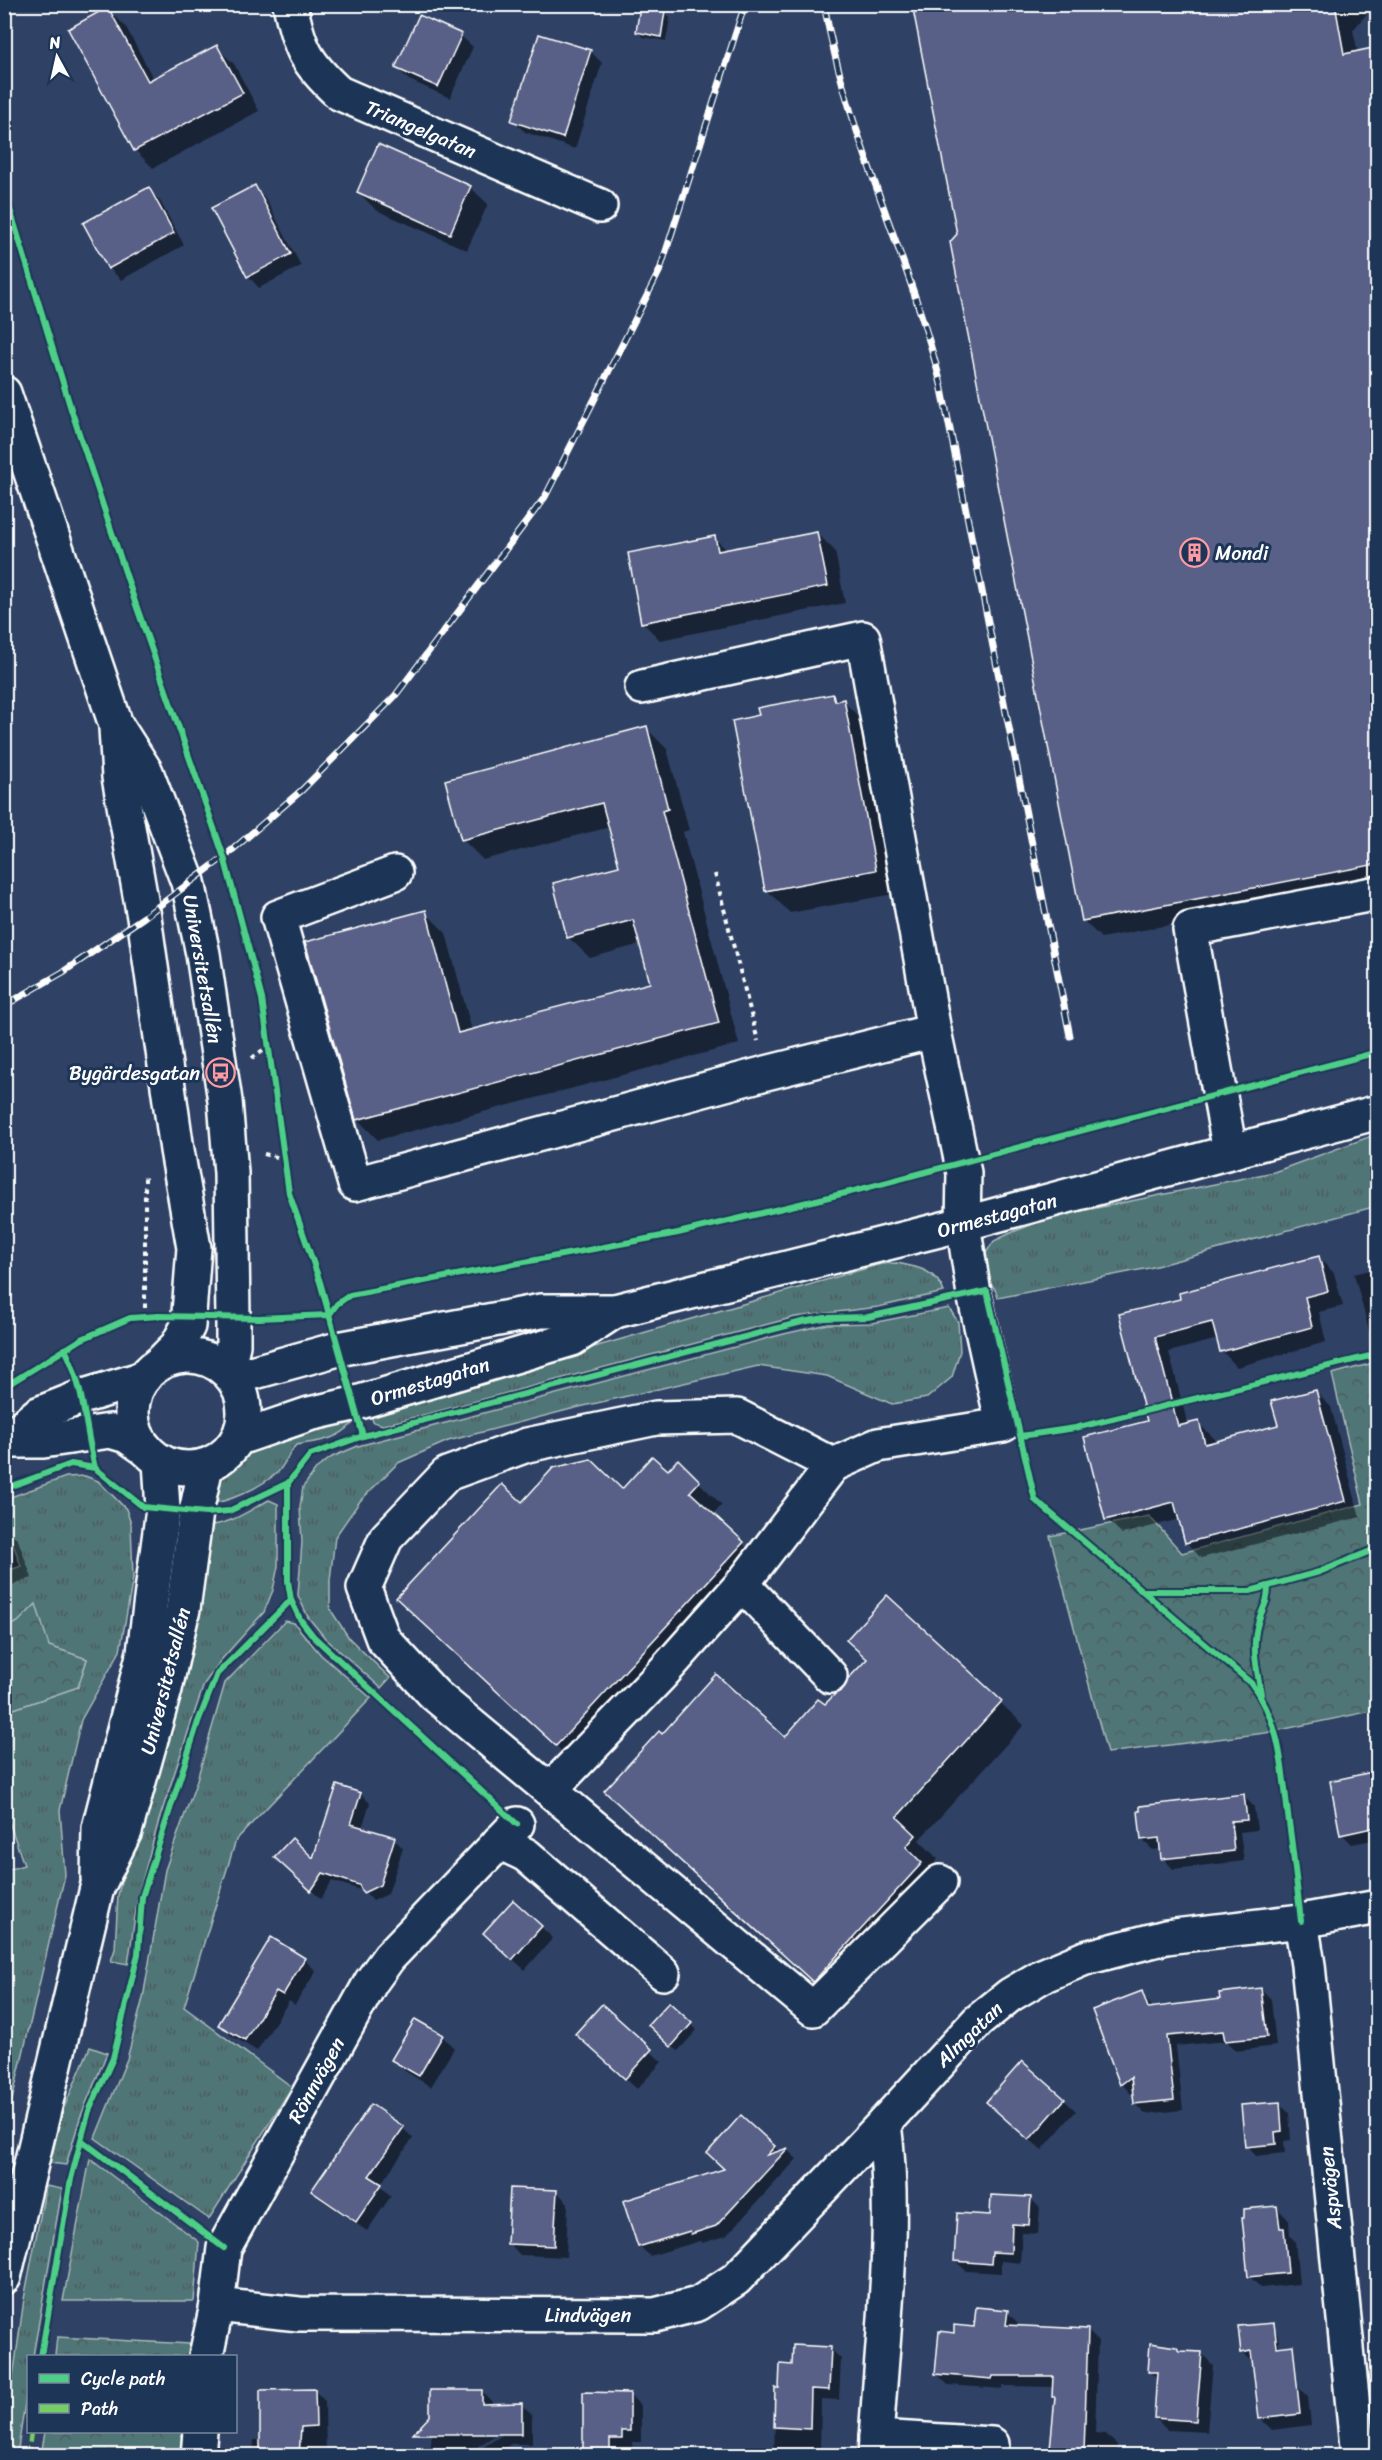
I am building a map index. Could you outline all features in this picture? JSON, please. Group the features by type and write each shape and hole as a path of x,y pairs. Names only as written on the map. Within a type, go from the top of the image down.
{"street":[{"name":"Triangelgatan","path":"290,4 297,38 315,72 339,93 600,206"},
{"name":"Universitetsallén","path":"4,393 116,725 146,772 188,882 203,954 225,1101 231,1173 233,1345 230,1375"},
{"path":"550,1790 660,1676 742,1584 833,1466 878,1445 1003,1425 974,1294 963,1224 964,1173 934,1031 863,638 642,687"},
{"name":"Universitetsallén","path":"116,725 119,777 144,917 177,1150 194,1248 188,1326 177,1346 151,1371"},
{"path":"395,873 278,916 355,1184 766,1073 934,1031"},
{"path":"1230,1152 1190,929 1377,893"},
{"name":"Ormestagatan","path":"230,1375 349,1347 541,1311 615,1311 963,1224 1377,1112"},
{"name":"Ormestagatan","path":"238,1438 309,1414 353,1404 572,1339 615,1311"},
{"path":"187,1356 215,1362 230,1375 239,1387 244,1407 244,1418 238,1438 225,1455 206,1466 185,1468 171,1466 153,1456 127,1436 110,1431 43,1441 5,1442 38,1413 151,1371 172,1358 187,1356"},
{"path":"151,1371 135,1395 132,1414 136,1433 153,1456"},
{"path":"833,1466 737,1416 656,1418 527,1445 447,1474 386,1538 364,1588 383,1639 435,1695 813,2009 940,1882"},
{"name":"Universitetsallén","path":"97,1888 99,1828 144,1652 163,1509 153,1456"},
{"name":"Universitetsallén","path":"4,2277 14,2200 97,1888 125,1831 165,1689 183,1609 196,1512 206,1466"},
{"path":"742,1584 830,1676"},
{"name":"Rönnvägen","path":"206,2355 217,2304 224,2248 371,1982 389,1957 508,1833 526,1855 663,1973"},
{"name":"Almgatan","path":"884,2123 978,2021 1010,1995 1042,1976 1085,1958 1166,1937 1301,1921 1377,1907"},
{"name":"Aspvägen","path":"1301,1921 1308,1965 1358,2456"},
{"path":"884,2123 890,2170 890,2216 875,2446 992,2444"},
{"name":"Lindvägen","path":"217,2304 299,2314 655,2315 698,2304 736,2279 884,2123"},
{"path":"198,2456 200,2433"}],"path":[{"path":"715,874 766,1073"},
{"path":"269,1041 271,1056"},
{"path":"245,1064 269,1041"},
{"path":"283,1147 286,1170"},
{"path":"255,1151 285,1159"},
{"path":"145,1171 145,1317"}],"green space":[{"path":"1377,1134 1377,1206 1149,1268 998,1298 992,1286 980,1282 980,1269 985,1254 994,1241 1052,1217 1274,1172"},
{"path":"897,1263 919,1268 931,1274 944,1292 878,1307 795,1317 383,1425 373,1422 370,1412 881,1264"},
{"path":"949,1308 958,1322 960,1351 952,1377 927,1398 892,1404 827,1376 758,1366 575,1408 448,1441 398,1463 360,1501 335,1537 330,1580 330,1609 349,1638 390,1678 381,1688 325,1638 308,1617 298,1595 302,1542 300,1507 303,1487 317,1468 332,1457 358,1446 784,1334 828,1324 872,1323"},
{"path":"1377,1362 1377,1710 1265,1733 1107,1753 1050,1536 1149,1516 1182,1553 1363,1504 1332,1374"},
{"path":"351,1416 352,1424 340,1434 296,1445 278,1472 263,1483 233,1498 205,1503 214,1484 246,1456 288,1436"},
{"path":"85,1476 98,1481 126,1509 131,1524 133,1578 120,1651 81,1720 60,1810 65,1875 5,2130 4,1871 24,1865 5,1810 5,1712 78,1687 87,1659 49,1646 18,1622 5,1629 5,1572 21,1566 7,1527 5,1527 5,1499 66,1477"},
{"path":"269,1500 278,1504 278,1566 273,1590 264,1612 221,1660 204,1684 159,1820 138,1896 128,1964 111,1961 115,1949 118,1895 127,1856 179,1692 205,1578 200,1545 203,1525 229,1521"},
{"path":"36,1604 49,1646 87,1659 78,1687 5,1712 5,1629 18,1622"},
{"path":"285,1621 294,1623 321,1655 371,1698 236,1840 184,2007 292,2087 209,2219 95,2138 127,2059 143,1998 165,1870 196,1783 225,1683"},
{"path":"90,2047 107,2053 80,2118 66,2165 50,2163 63,2110"},
{"path":"90,2159 199,2242 194,2301 63,2301"},
{"path":"46,2186 62,2189 33,2355 27,2355 27,2390 17,2455 5,2455 5,2435 24,2299"},
{"path":"57,2337 190,2344 189,2355 55,2355"},
{"path":"45,2433 182,2433 180,2455 41,2455"}],"building":[{"name":"Mondi","path":"912,4 1335,4 1344,54 1377,47 1377,864 1082,921 950,242 957,234"},
{"path":"108,7 148,81 217,45 243,93 134,151 68,29"},
{"path":"640,7 665,11 661,37 636,32"},
{"path":"419,15 462,34 438,87 395,68"},
{"path":"539,34 591,50 563,138 511,121"},
{"path":"378,144 471,186 450,234 357,192"},
{"path":"255,185 291,254 247,277 211,208"},
{"path":"149,187 174,233 108,269 83,223"},
{"path":"817,532 828,586 641,623 628,553 715,536 718,551"},
{"path":"833,694 835,701 844,699 876,870 765,891 732,721 759,715 757,708"},
{"path":"647,726 668,809 662,811 719,1023 356,1120 305,942 426,910 458,1033 650,983 633,920 567,938 553,883 619,866 602,803 461,840 445,780"},
{"path":"1319,1256 1328,1291 1305,1297 1312,1327 1220,1352 1212,1322 1155,1337 1178,1426 1199,1421 1205,1444 1278,1425 1271,1401 1316,1390 1346,1501 1185,1543 1174,1502 1105,1520 1084,1437 1147,1421 1119,1314 1180,1299 1179,1293"},
{"path":"652,1456 668,1470 678,1459 700,1481 690,1492 744,1542 556,1746 396,1598 502,1484 522,1502 553,1468 591,1459 622,1489"},
{"path":"887,1595 1002,1701 897,1817 916,1835 906,1847 922,1863 813,1982 604,1791 659,1731 662,1734 716,1674 785,1737 818,1699 825,1704 842,1690 848,1679 867,1659 846,1640"},
{"path":"1377,1771 1377,1827 1340,1835 1330,1781"},
{"path":"337,1785 361,1793 351,1824 395,1837 380,1885 363,1893 359,1885 323,1873 311,1891 274,1857 292,1838 313,1858"},
{"path":"1244,1794 1247,1820 1231,1821 1234,1851 1161,1859 1159,1838 1141,1840 1138,1811 1140,1811 1140,1806"},
{"path":"513,1900 542,1926 512,1960 483,1933"},
{"path":"271,1937 305,1958 283,1995 276,1991 245,2040 218,2025"},
{"path":"1261,1988 1267,2037 1225,2041 1223,2031 1167,2036 1174,2100 1134,2104 1131,2077 1120,2085 1092,2010 1142,1991 1148,2008 1220,1999 1219,1993"},
{"path":"669,2002 692,2023 671,2047 648,2025"},
{"path":"602,2004 652,2049 625,2079 575,2034"},
{"path":"415,2019 443,2035 419,2076 391,2060"},
{"path":"1022,2061 1065,2099 1029,2140 986,2102"},
{"path":"1280,2102 1282,2131 1275,2132 1276,2144 1245,2147 1241,2105"},
{"path":"371,2104 404,2127 369,2176 382,2184 356,2222 311,2191"},
{"path":"741,2115 775,2146 767,2155 788,2148 716,2226 691,2234 690,2231 638,2247 623,2201 724,2169 707,2153"},
{"path":"510,2188 557,2190 554,2246 507,2244"},
{"path":"991,2195 1031,2197 1029,2225 1012,2224 1011,2253 992,2252 991,2264 954,2261 957,2213 990,2215"},
{"path":"1277,2206 1280,2228 1284,2228 1288,2273 1248,2277 1242,2217 1244,2217 1244,2209"},
{"path":"976,2307 1008,2310 1006,2325 1088,2329 1084,2453 1050,2449 1055,2397 1052,2397 1053,2376 993,2376 992,2379 935,2374 939,2331 954,2333 954,2325 974,2327"},
{"path":"1274,2323 1277,2347 1293,2345 1300,2414 1259,2419 1251,2351 1241,2353 1238,2326"},
{"path":"1150,2343 1176,2347 1180,2351 1202,2352 1196,2421 1154,2418 1157,2372 1148,2372"},
{"path":"793,2345 831,2347 829,2390 811,2389 810,2429 774,2427 775,2388 779,2388 780,2364 792,2365"},
{"path":"315,2389 316,2426 301,2427 299,2456 260,2456 260,2390"},
{"path":"430,2390 482,2390 482,2404 522,2403 522,2434 413,2434 430,2416"},
{"path":"583,2392 630,2393 630,2431 622,2431 622,2439 610,2439 610,2456 583,2456"}],"railway":[{"path":"4,1006 63,972 144,917 224,857 302,790 395,696 545,497 660,270 745,4"},
{"path":"824,4 847,101 928,336 941,384 1070,1036"}],"marked path":[{"path":"28,2456 31,2433"}],"cycle path":[{"path":"4,190 71,409 135,602 224,857 262,999 289,1193 320,1282 363,1436"},
{"path":"4,1387 82,1339 130,1318 158,1316 259,1318 329,1315 337,1304 350,1295 678,1233 854,1191 1378,1052"},
{"path":"517,1824 314,1637 300,1619 291,1600 288,1581 288,1483 310,1455 363,1436 802,1322 825,1318 868,1317 987,1291 1035,1500 1251,1683 1269,1713 1282,1763 1301,1921"},
{"path":"65,1349 80,1392 95,1468 143,1507 206,1513 229,1511 288,1483"},
{"path":"1021,1436 1075,1428 1378,1354"},
{"path":"4,1489 71,1464 95,1468"},
{"path":"1143,1591 1250,1591 1319,1572 1378,1548"},
{"path":"1261,1694 1255,1658 1255,1640 1267,1598 1268,1586"},
{"path":"41,2355 71,2179 89,2111 113,2058 138,1954 142,1897 198,1722 217,1674 291,1600"},
{"path":"81,2140 224,2248"}],"place":[{"name":"Mondi","path":"1194,553"},
{"name":"Bygärdesgatan","path":"221,1073"}]}
